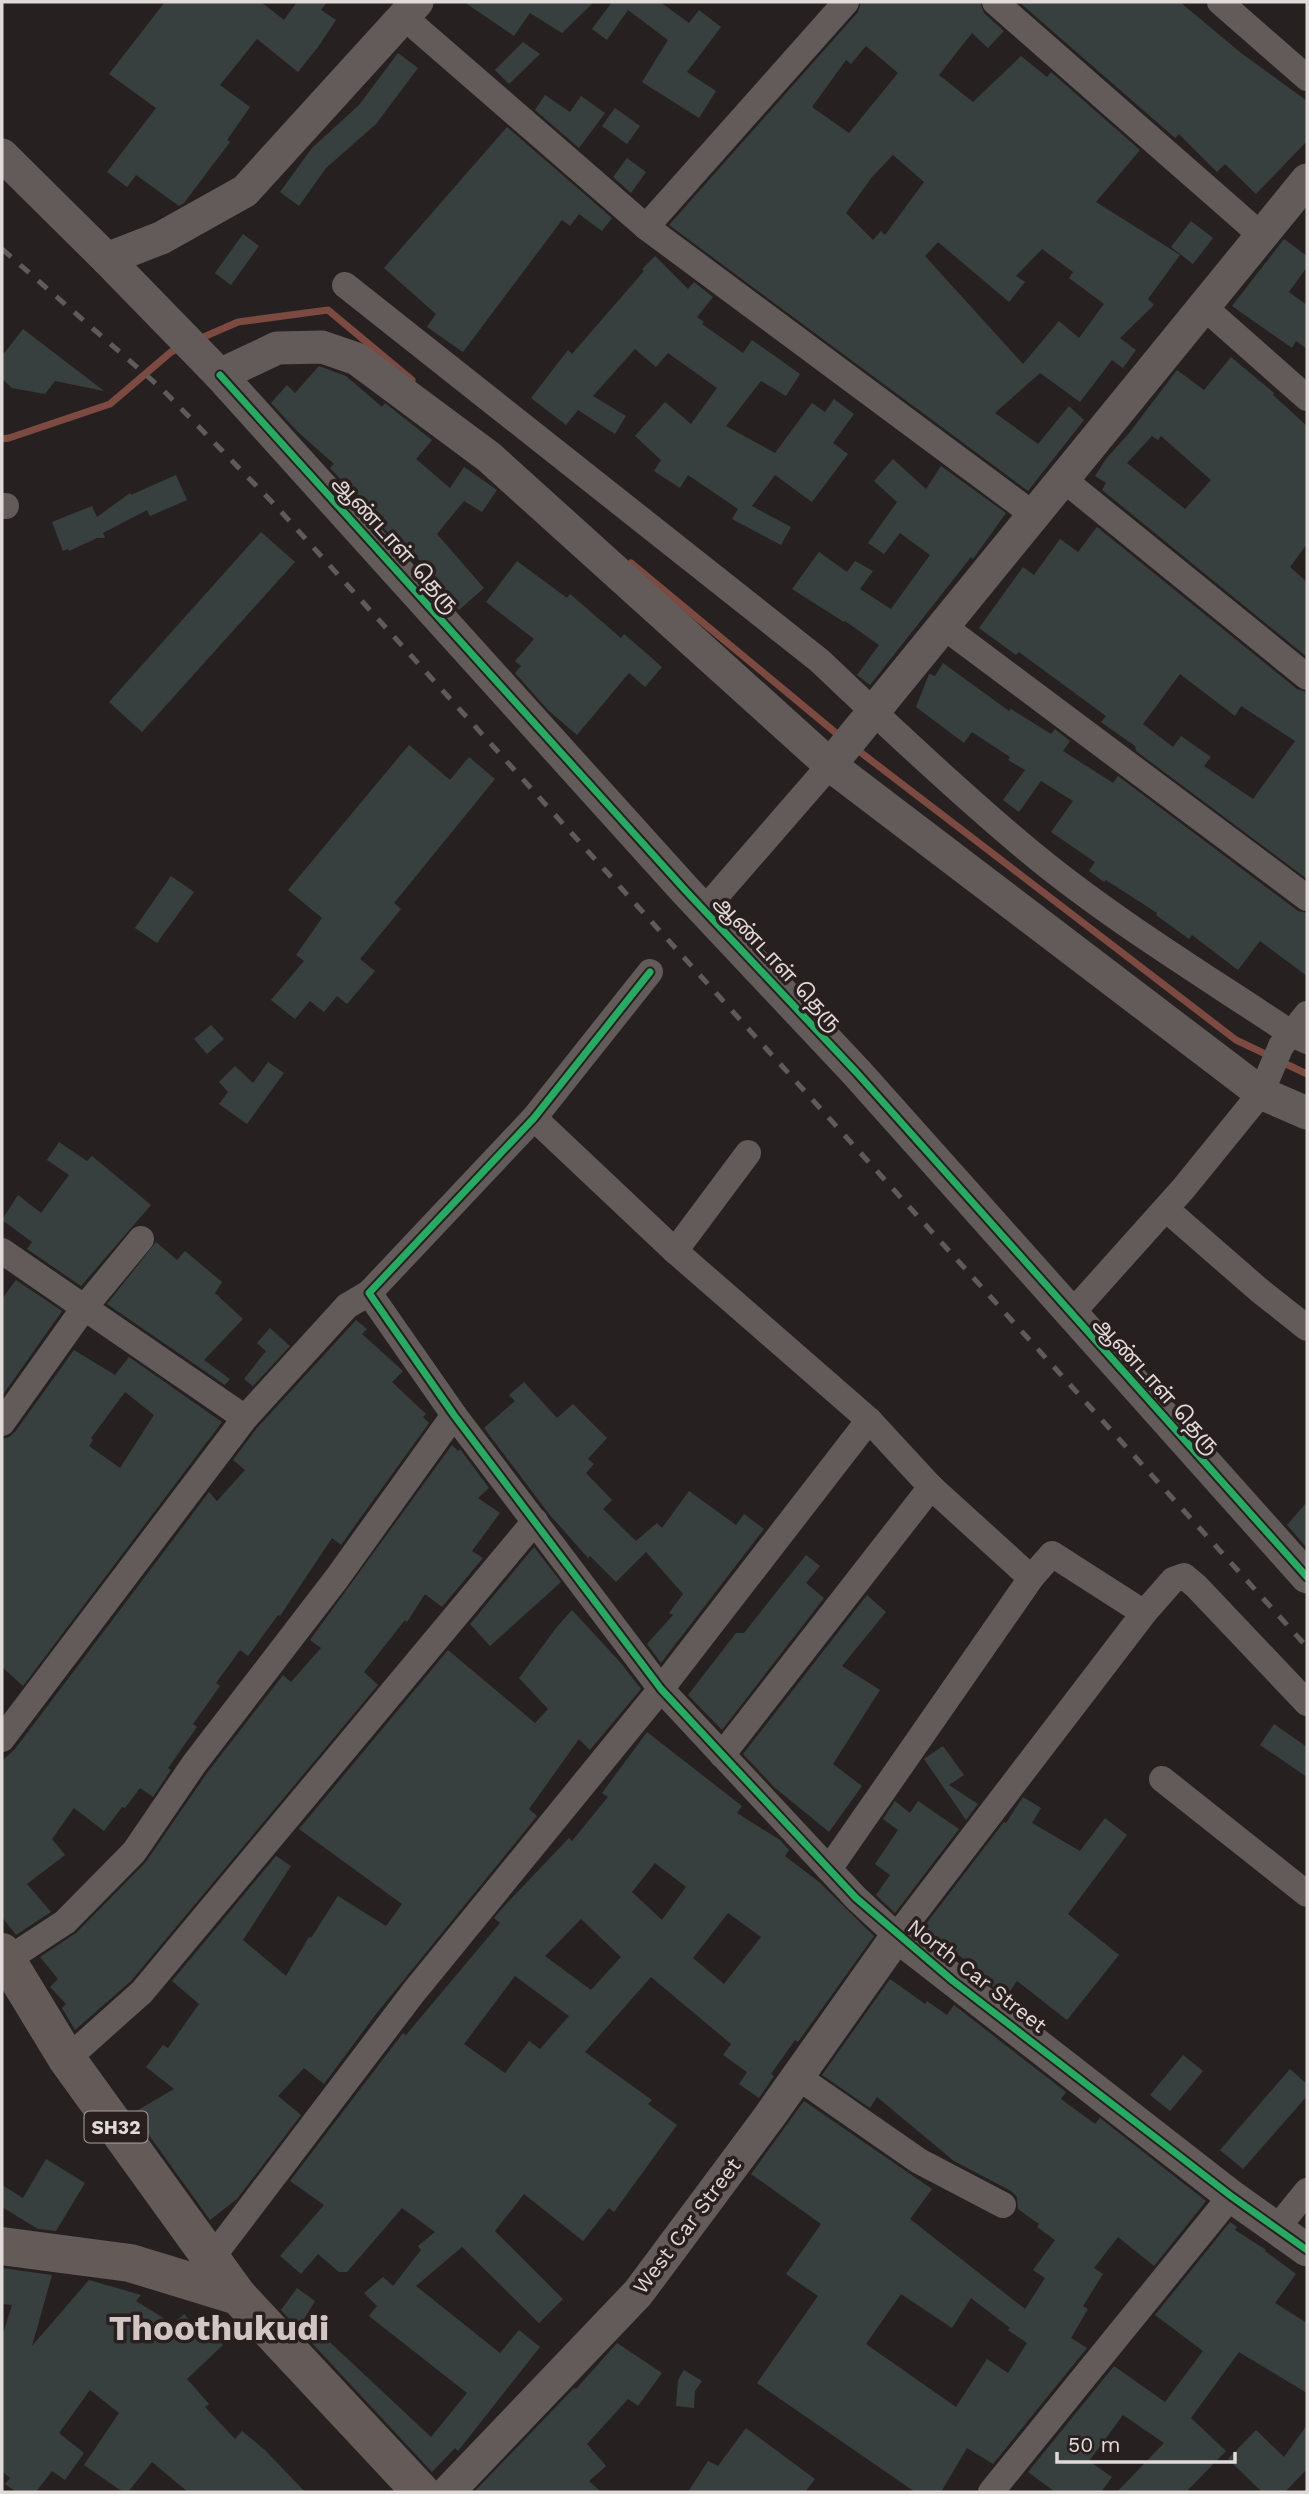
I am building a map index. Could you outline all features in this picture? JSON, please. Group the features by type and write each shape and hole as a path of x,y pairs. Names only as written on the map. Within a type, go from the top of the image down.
{"main road":[{"name":"SH32","path":"4,1956 67,2059 238,2296"},
{"path":"2,2246 130,2263 238,2296 421,2492"}],"street":[{"path":"646,227 846,2"},
{"path":"995,2 1262,236"},
{"path":"1220,2 1307,78"},
{"path":"107,259 161,238 246,191 411,9 646,227 1034,515"},
{"name":"ஆண்டாள் தெரு","path":"2,155 209,365 685,890 857,1073 1307,1577"},
{"path":"705,909 835,760 1307,180"},
{"path":"345,285 820,661 867,721 1030,852 1109,911 1297,1034 1266,1084 1166,1209 1071,1314"},
{"path":"1204,307 1307,398"},
{"path":"209,365 277,348 322,347 357,359 489,457 835,760 1307,1113"},
{"path":"1063,479 1307,677"},
{"path":"943,626 1307,898"},
{"path":"2,1739 245,1418 347,1306 369,1293 534,1118 650,972"},
{"path":"534,1118 675,1251 869,1420 931,1487 1031,1578"},
{"path":"675,1251 748,1153"},
{"path":"1166,1209 1307,1328"},
{"path":"2,1423 84,1308 141,1239"},
{"path":"2,1251 245,1418"},
{"name":"North Car Street","path":"369,1293 454,1415 661,1689 856,1898 897,1936 1231,2196 1307,2250"},
{"path":"4,1956 65,1922 134,1852 194,1764 337,1578 454,1415"},
{"path":"211,2259 413,1993 661,1689 869,1420"},
{"path":"722,1755 931,1487"},
{"path":"67,2059 142,1992 535,1521"},
{"path":"829,1869 1031,1578 1052,1553 1144,1612"},
{"path":"897,1936 1144,1612 1173,1580 1184,1576 1196,1586 1307,1703"},
{"path":"1161,1779 1307,1894"},
{"name":"West Car Street","path":"448,2492 638,2293 798,2077 897,1936"},
{"path":"798,2077 919,2161 1003,2205"},
{"path":"1277,2228 1307,2191"},
{"path":"1001,2489 1231,2196"}],"building":[{"path":"165,2 261,2 284,20 297,2 327,2 321,10 336,20 298,72 257,39 220,85 250,107 227,140 230,142 179,206 136,175 127,187 107,172 156,108 109,74"},
{"path":"464,2 594,2 562,33 530,13 514,36"},
{"path":"612,2 660,2 689,23 699,10 721,27 687,72 716,91 699,118 642,82 668,40 628,10 607,40 592,29"},
{"path":"861,2 980,2 984,13 1004,31 988,48 972,33 939,75 973,102 1021,56 1047,77 1051,72 1140,150 1096,202 1180,255 1148,299 1154,305 1120,338 1136,350 1123,368 1112,360 1080,402 1040,373 995,413 1038,444 1069,406 1084,420 1028,491 669,225 858,12","holes":["866,46 898,73 849,133 812,107 846,60 851,64","893,155 924,182 885,235 881,231 873,240 846,213 872,177","938,242 1009,302 1025,282 1016,276 1042,249 1073,272 1069,278 1104,304 1079,338 1059,321 1023,364 925,256"]},
{"path":"1019,2 1180,2 1241,53 1307,101 1307,141 1256,194 1225,164 1217,172 1179,134 1175,138"},
{"path":"523,42 540,54 509,84 495,70"},
{"path":"398,53 418,68 376,124 326,168 299,206 280,192 312,148 359,105"},
{"path":"545,95 570,112 581,96 605,113 579,148 535,110"},
{"path":"615,108 640,126 627,144 602,126"},
{"path":"507,127 612,218 602,231 579,214 570,226 562,220 463,352 427,327 436,314 384,268"},
{"path":"627,158 646,172 631,193 613,177"},
{"path":"1191,221 1213,238 1193,264 1171,247"},
{"path":"243,234 259,246 231,285 215,273"},
{"path":"1284,239 1307,256 1307,267 1289,292 1307,305 1307,349 1296,341 1292,348 1232,306"},
{"path":"655,256 688,289 694,282 713,297 697,317 704,322 702,324 743,353 752,340 800,374 786,396 761,381 726,426 775,453 812,403 825,412 834,399 854,414 833,443 848,454 812,502 775,475 752,506 791,527 781,545 732,519 738,509 688,475 680,488 654,471 661,460 635,436 665,402 691,424 717,388 668,353 656,367 635,349 593,396 626,416 615,434 578,410 566,425 531,398 568,350 572,354"},
{"path":"23,329 104,391 55,381 45,394 12,388 2,379 2,356"},
{"path":"1231,357 1274,393 1273,395 1307,426 1307,544 1290,567 1307,582 1307,657 1102,490 1106,483 1095,476 1177,370 1204,390","holes":["1152,436 1158,440 1161,436 1211,480 1185,509 1127,463"]},
{"path":"319,366 346,376 382,407 385,403 432,440 416,459 450,488 464,467 497,490 482,512 464,501 437,534 484,588 459,610 430,576 434,572 395,540 379,523 384,517 344,483 330,468 334,464 271,403 287,385 295,393"},
{"path":"893,459 926,489 941,466 1006,513 973,559 971,557 870,685 857,675 879,645 792,589 819,552 847,572 855,561 873,571 860,589 891,609 930,555 900,533 884,554 868,543 897,502 874,481"},
{"path":"176,475 187,500 150,516 147,510 103,533 105,538 97,538 69,551 63,551 52,522 92,506 97,517 130,493 131,495"},
{"path":"1097,527 1297,689 1307,692 1307,879 1136,751 1135,746 1101,722 1106,716 1019,652 1016,655 979,628 1023,567 1034,575 1060,539 1078,552","holes":["1180,674 1235,716 1241,706 1295,741 1253,799 1204,766 1211,757 1181,736 1173,747 1143,724"]},
{"path":"261,532 295,562 142,732 109,702"},
{"path":"517,561 567,598 570,594 621,638 624,634 662,667 645,687 629,673 577,735 549,711 515,673 521,666 515,661 534,639 486,602"},
{"path":"943,663 1009,711 1011,709 1051,734 1055,729 1070,741 1063,751 1113,783 1118,776 1298,911 1307,913 1307,976 1260,941 1238,970 1192,935 1189,939 1156,915 1157,913 1106,880 1104,882 1089,871 1095,862 1051,832 1073,801 1041,781 1019,812 1003,800 1025,770 972,732 964,743 916,707 929,674 935,676"},
{"path":"409,745 450,780 469,757 495,779 394,903 401,909 360,959 375,971 347,1004 337,996 324,1012 310,1001 295,1019 271,1000 304,961 296,955 322,918 288,890"},
{"path":"171,876 194,892 157,943 135,928"},
{"path":"211,1025 224,1039 207,1054 194,1039"},
{"path":"268,1062 284,1073 247,1124 219,1104 228,1092 219,1082 235,1066 253,1083"},
{"path":"59,1142 87,1161 92,1156 151,1205 81,1286 27,1249 32,1242 2,1220 18,1195 41,1213 69,1175 47,1160"},
{"path":"156,1242 177,1260 185,1251 222,1282 215,1293 243,1319 204,1360 230,1379 225,1385 107,1304"},
{"path":"16,1280 62,1311 2,1396 2,1299"},
{"path":"356,1320 367,1329 362,1334 403,1371 392,1382 426,1414 423,1417 429,1423 341,1545 332,1538 280,1616 278,1615 248,1656 240,1650 216,1683 220,1686 193,1724 197,1727 168,1768 171,1770 153,1797 140,1788 104,1831 74,1808 52,1839 65,1855 27,1884 51,1912 16,1935 2,1917 2,1761 15,1749 209,1492 217,1501 245,1470 233,1460 257,1428"},
{"path":"270,1328 290,1346 253,1386 244,1379 266,1351 257,1343"},
{"path":"74,1350 115,1375 129,1357 222,1422 23,1686 2,1667 2,1439 15,1432","holes":["125,1392 154,1415 120,1468 89,1446 93,1440 91,1438"]},
{"path":"524,1382 557,1418 573,1404 607,1438 588,1459 594,1464 586,1473 612,1500 603,1509 636,1541 657,1523 662,1528 689,1491 736,1525 744,1514 764,1529 661,1663 647,1644 673,1615 669,1613 683,1594 646,1552 616,1582 590,1556 588,1558 549,1514 484,1428 515,1401 509,1395"},
{"path":"452,1445 458,1451 460,1449 489,1488 478,1498 500,1513 472,1551 483,1558 442,1607 425,1594 407,1622 405,1620 364,1672 378,1685 131,1981 75,2030 62,2008 66,2004 50,1987 58,1979 40,1957 76,1933 145,1863 207,1773 283,1675 291,1682 321,1648 310,1640"},
{"path":"1307,1502 1307,1548 1287,1525"},
{"path":"534,1547 561,1582 490,1646 470,1624"},
{"path":"806,1555 820,1566 806,1583 824,1598 722,1730 688,1695 736,1633 744,1633"},
{"path":"867,1595 886,1612 842,1666 880,1690 833,1764 862,1786 829,1832 774,1787 743,1754"},
{"path":"572,1610 641,1689 590,1750 579,1739 529,1809 537,1816 376,2014 324,2084 304,2068 278,2096 301,2115 237,2199 210,2220 133,2113 174,2089 146,2067 163,2045 168,2048 199,2004 172,1981 276,1856 291,1866 243,1940 286,1976 338,1896 386,1926 402,1904 299,1829 448,1650 535,1723 548,1709 519,1678"},
{"path":"1274,1724 1307,1747 1307,1777 1260,1745"},
{"path":"647,1732 742,1806 737,1813 780,1840 789,1850 785,1856 819,1882 874,1936 798,2042 795,2040 771,2074 774,2076 759,2098 739,2084 747,2072 723,2055 731,2044 651,1977 585,2052 652,2100 648,2104 677,2125 614,2212 609,2208 583,2241 524,2194 495,2231 563,2299 539,2323 462,2247 416,2286 500,2353 519,2330 540,2347 458,2451 455,2448 432,2472 310,2341 320,2333 431,2437 467,2393 369,2316 377,2306 364,2293 383,2277 393,2286 421,2250 418,2246 435,2232 402,2208 347,2272 339,2272 318,2254 301,2274 280,2256 324,2205 290,2181 403,2033 406,2035 500,1923 494,1918 569,1838 572,1841 608,1797 602,1793","holes":["655,1863 686,1887 662,1920 632,1892","728,1913 761,1937 724,1984 693,1958","581,1919 621,1957 591,1990 545,1956","515,1976 569,2016 540,2049 529,2041 505,2073 464,2044"]},
{"path":"943,1746 964,1775 949,1785 978,1804 966,1820 924,1759"},
{"path":"1023,1797 1041,1808 1032,1823 1080,1851 1105,1818 1127,1835 1068,1914 1119,1955 1067,2020 1017,1981 1006,1997 966,1964 968,1962 922,1929 1004,1822 1006,1823"},
{"path":"895,1801 910,1813 918,1801 959,1829 895,1913 876,1895 890,1875 875,1864 898,1830 883,1819"},
{"path":"890,1979 925,2004 927,2001 947,2015 954,2005 1066,2092 1061,2099 1095,2124 1100,2118 1206,2201 1154,2266 1118,2237 1094,2268 1103,2274 1083,2306 1088,2309 1071,2338 1087,2348 993,2464 967,2448 941,2492 915,2492 757,2383 818,2296 786,2274 821,2224 751,2174 804,2101 932,2189 910,2219 1025,2309 1045,2278 1033,2270 1055,2240 1018,2209 1017,2197 1011,2191 954,2161 877,2097 870,2108 822,2075","holes":["901,2294 952,2328 971,2298 1027,2343 1008,2373 987,2359 956,2407 866,2344"]},
{"path":"1183,2055 1203,2071 1170,2111 1150,2095"},
{"path":"1290,2069 1307,2084 1307,2096 1243,2169 1220,2150"},
{"path":"46,2159 85,2183 56,2231 38,2229 2,2207 2,2185 23,2198"},
{"path":"1230,2222 1237,2227 1235,2230 1296,2274 1275,2303 1307,2323 1307,2393 1239,2352 1191,2418 1226,2451 1186,2492 1117,2492 1164,2443 1123,2415 1089,2461 1112,2477 1101,2492 1055,2492 1028,2472 1114,2366 1165,2402 1203,2351 1155,2315"},
{"path":"2,2268 52,2275 32,2346 89,2280 141,2295 136,2301 173,2324 184,2314 202,2334 207,2328 223,2345 187,2379 209,2404 205,2407 235,2439 242,2431 265,2450 305,2492 188,2492 152,2462 128,2492 123,2492 84,2465 119,2413 90,2390 59,2433 84,2453 65,2480 52,2471 36,2492 16,2492 5,2484 10,2478 2,2471 2,2337 12,2305 2,2304"},
{"path":"297,2288 315,2301 298,2329 281,2310"},
{"path":"617,2343 662,2373 638,2406 628,2399 587,2444 606,2466 589,2481 601,2492 474,2492 574,2388 576,2389"},
{"path":"684,2370 702,2381 695,2391 694,2408 676,2406 678,2380"},
{"path":"1307,2425 1307,2469 1285,2492 1262,2492 1228,2459 1256,2430 1284,2457"},
{"path":"746,2428 815,2479 805,2492 688,2492 708,2461 718,2466"}],"waterway":[{"path":"199,339 238,322 328,310 412,380"},
{"path":"2,439 110,404 171,352 181,347"},
{"path":"631,563 842,738"},
{"path":"855,748 1236,1040 1307,1074"}],"railway":[{"path":"2,249 162,389 275,505 1307,1647"}],"cycle path":[{"path":"220,375 685,890 857,1073 1307,1577"},
{"path":"650,972 534,1118 369,1293 454,1415 661,1689 856,1898 953,1981 1231,2196 1307,2250"}],"district":[{"name":"Thoothukudi","path":"219,2328"}]}
